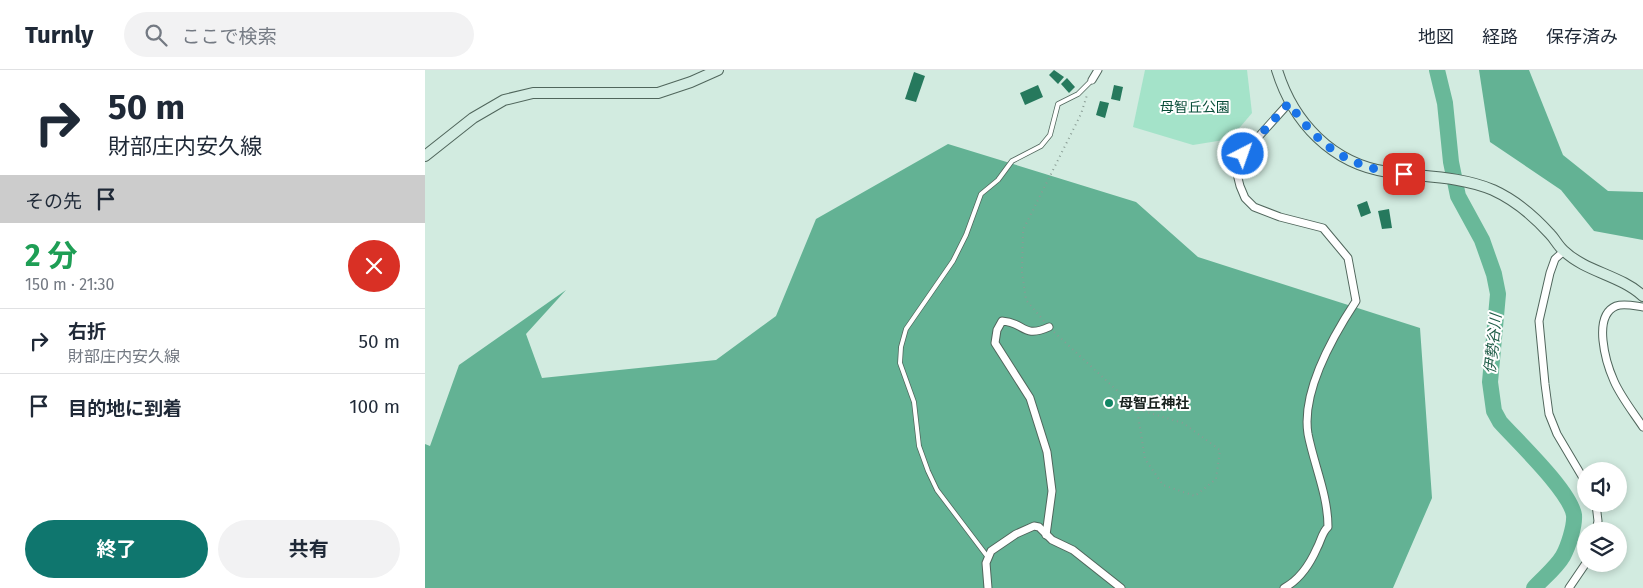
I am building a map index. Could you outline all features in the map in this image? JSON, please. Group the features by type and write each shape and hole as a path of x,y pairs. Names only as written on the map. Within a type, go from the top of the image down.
{"main road":[{"path":"425,156 473,118 504,100 533,94 658,93 691,82 718,70"},
{"path":"1277,70 1289,103 1302,122 1320,142 1339,155 1358,164 1386,172 1464,181 1494,191 1521,206 1550,234 1564,251 1586,266 1624,283 1643,296"}],"street":[{"path":"1091,80 1098,70"},
{"path":"1284,588 1301,575 1328,527 1328,512 1308,434 1307,406 1311,390 1339,327 1356,301 1348,258 1323,228 1280,217 1254,206 1245,198 1240,186 1237,174 1243,154 1289,103"},
{"path":"1564,251 1555,260 1550,273 1539,322 1549,414 1557,434 1577,468"},
{"path":"1643,307 1617,305 1607,312 1603,323 1603,347 1613,380 1643,427"},
{"path":"1047,535 1052,491 1047,452 1030,398 995,343 1001,321 1009,321 1027,331 1036,333 1049,327"},
{"path":"988,588 987,556 991,551 1029,527 1039,527 1052,540 1073,550 1121,588"},
{"path":"1569,588 1580,572"}],"lane":[{"path":"987,556 937,490 928,472 919,446 914,402 900,363 901,347 906,329 953,261 981,194 998,180 1012,161 1041,146 1050,135 1058,104 1078,94 1091,80"}],"path":[{"path":"1091,80 1081,114 1023,230 1022,272 1026,300 1034,312 1049,327 1137,408 1183,423 1220,450 1217,479 1195,496 1163,485 1145,459 1137,408"}],"green space":[{"name":"母智丘公園","path":"1145,70 1247,70 1252,113 1230,139 1193,145 1133,127"},
{"path":"1479,70 1529,70 1563,155 1608,191 1643,192 1643,240 1594,231 1561,190 1490,142"},
{"path":"948,144 1136,202 1198,257 1420,328 1432,498 1393,588 425,588 425,444 430,446 459,365 566,290 526,334 542,378 716,360 776,316 816,219"}],"building":[{"path":"1054,70 1064,77 1058,84 1049,75"},
{"path":"914,72 925,76 916,102 905,99"},
{"path":"1067,78 1075,87 1069,93 1061,84"},
{"path":"1038,85 1043,97 1025,105 1020,93"},
{"path":"1114,85 1123,87 1120,101 1111,99"},
{"path":"1100,101 1109,103 1105,118 1096,115"},
{"path":"1367,201 1371,213 1361,217 1357,205"},
{"path":"1389,209 1392,228 1382,229 1378,211"}],"waterway":[{"name":"伊勢谷川","path":"1437,70 1445,103 1451,162 1458,196 1482,240 1494,274 1498,294 1490,382 1494,411 1500,422 1554,480 1574,515 1571,536 1563,556 1534,588"}],"place":[{"name":"母智丘神社","path":"1109,403"}],"route":[{"path":"1243,154 1289,103 1302,122 1320,142 1339,155 1371,168 1404,174"}]}
